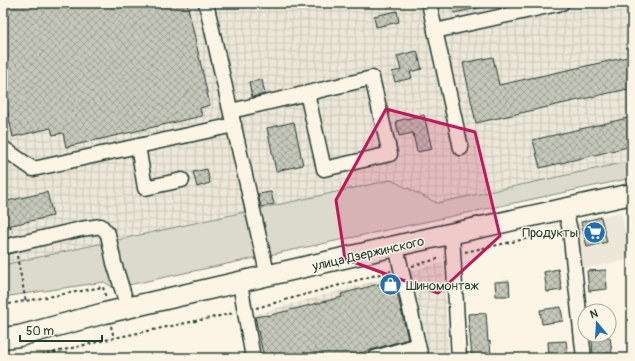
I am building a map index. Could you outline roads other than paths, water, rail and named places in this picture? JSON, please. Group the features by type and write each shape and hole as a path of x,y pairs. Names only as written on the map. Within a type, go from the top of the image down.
{"highway":[{"name":"улица Дзержинского","path":"3,338 19,336 114,311 268,277 396,246 632,194"},
{"name":"улица Дзержинского","path":"3,325 23,321 114,311"}],"street":[{"path":"206,3 268,277"},
{"path":"429,3 461,148"},
{"path":"435,31 562,3"},
{"path":"231,111 307,93 372,78 390,154 324,169 307,93"},
{"path":"3,148 33,169 234,125"},
{"path":"138,146 145,188 182,180"},
{"path":"565,209 570,230 584,358"},
{"path":"9,246 101,226 108,234 114,263 114,311"},
{"path":"452,234 458,358"},
{"path":"375,358 419,352 396,246"},
{"path":"240,283 253,358"}],"place":[{"name":"Продукты","path":"594,232"},
{"name":"Шиномонтаж","path":"391,285"}]}
